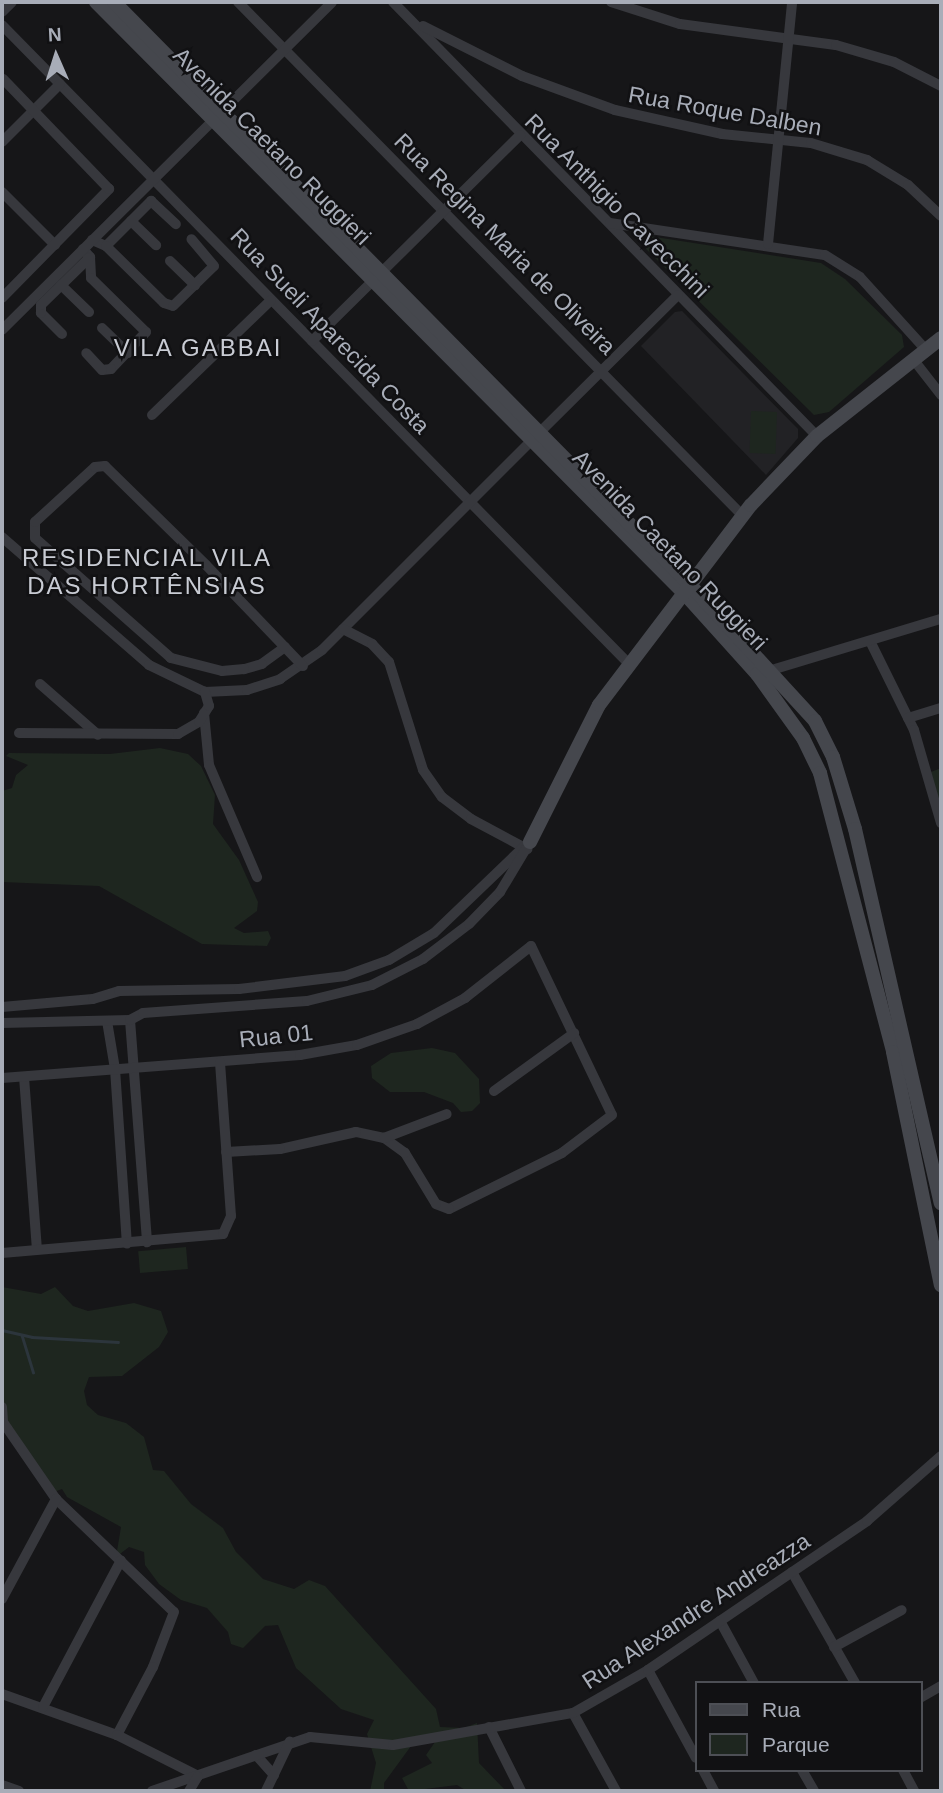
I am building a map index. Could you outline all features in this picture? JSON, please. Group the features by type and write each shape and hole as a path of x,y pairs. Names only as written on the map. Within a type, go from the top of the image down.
{"main road":[{"name":"Avenida Caetano Ruggieri","path":"96,2 217,115 688,590 773,671 815,721 837,769 855,829 941,1203"},
{"name":"Avenida Caetano Ruggieri","path":"114,2 217,115"},
{"path":"527,846 599,705 743,516 817,436 941,338"},
{"name":"Avenida Caetano Ruggieri","path":"688,590 757,674 803,738 820,773 893,1052 941,1285"}],"street":[{"path":"2,12 12,2"},
{"name":"Rua Regina Maria de Oliveira","path":"238,2 603,370 743,516"},
{"path":"62,334 41,310 87,253 92,240 332,2"},
{"name":"Rua Anthigio Cavecchini","path":"393,2 416,22 520,135 610,223 817,436"},
{"path":"611,2 680,24 788,39 868,54 941,86"},
{"path":"768,244 792,2"},
{"name":"Rua Roque Dalben","path":"416,22 522,76 615,110 722,134 778,139 867,160 908,185 941,216"},
{"name":"Rua Sueli Aparecida Costa","path":"2,25 630,665"},
{"path":"2,298 108,188 3,79"},
{"path":"2,142 60,84"},
{"path":"312,341 520,135"},
{"path":"2,192 55,246"},
{"path":"106,246 153,201 176,224"},
{"path":"131,221 156,245"},
{"path":"610,223 768,244 825,255 848,267 925,349"},
{"path":"92,240 106,246 169,306 214,266 191,239"},
{"path":"2,330 87,253"},
{"path":"86,353 107,370 128,353 146,332 91,278 87,253"},
{"path":"170,261 195,285"},
{"path":"61,285 89,312"},
{"path":"2,537 130,651 172,678 205,692 266,686 303,666 343,629 678,295"},
{"path":"152,415 271,300"},
{"path":"102,328 128,353"},
{"path":"913,359 941,395"},
{"path":"285,647 262,664 244,669 222,671 171,658 131,628 35,538 40,516 95,467 110,469 285,647 303,666"},
{"path":"757,674 941,619"},
{"path":"343,629 372,644 389,662 423,770 442,797 471,819 527,846"},
{"path":"870,641 908,718 941,823"},
{"path":"40,684 98,735"},
{"path":"19,733 178,734 191,729 209,706 205,692"},
{"path":"908,718 941,708"},
{"path":"204,713 209,765 257,877"},
{"path":"2,1007 93,999 119,991 143,994 295,985 345,976 389,960 434,933 527,846"},
{"path":"2,1023 130,1020 143,1013 307,1000 372,985 423,959 469,924 499,892 527,846"},
{"name":"Rua 01","path":"2,1078 220,1062 357,1045 417,1024 464,998 527,947 533,947 574,1032"},
{"path":"143,994 143,1013"},
{"path":"93,999 102,1019 116,1069 127,1244"},
{"path":"130,1020 147,1242"},
{"path":"226,1152 280,1149 356,1132 384,1138 405,1153 441,1207 456,1208 562,1153 611,1116 574,1032 494,1091"},
{"path":"2,1253 217,1237 227,1230 231,1216 220,1062"},
{"path":"24,1077 37,1249"},
{"path":"384,1138 447,1114"},
{"path":"2,1407 2,1423 56,1499 172,1608 173,1618 153,1667 117,1735"},
{"name":"Rua Alexandre Andreazza","path":"159,1790 290,1741 337,1737 393,1745 573,1713 648,1670 867,1521 941,1455"},
{"path":"2,1599 56,1499"},
{"path":"43,1706 121,1560"},
{"path":"792,1572 854,1681"},
{"path":"834,1647 902,1610"},
{"path":"720,1620 753,1681"},
{"path":"648,1670 694,1754"},
{"path":"922,1697 941,1686"},
{"path":"2,1694 43,1706 117,1735 198,1776 189,1791"},
{"path":"573,1713 616,1791"},
{"path":"489,1727 521,1791"},
{"path":"266,1791 290,1741"},
{"path":"256,1755 274,1775"},
{"path":"704,1772 714,1791"},
{"path":"803,1772 814,1791"},
{"path":"903,1772 914,1791"},
{"path":"2,1785 17,1791"}],"shaded area":[{"path":"682,311 798,429 798,438 766,475 641,346 675,312"}],"green space":[{"path":"649,236 821,263 845,279 902,335 904,347 829,412 814,415 643,246"},
{"path":"751,411 777,412 776,454 750,453"},
{"path":"160,748 188,754 201,766 215,795 213,824 239,860 258,902 257,911 234,928 244,933 268,931 271,938 267,946 202,944 99,886 2,882 2,791 12,788 16,775 28,765 6,756 9,753 110,754"},
{"path":"941,768 941,808 931,772"},
{"path":"432,1048 455,1053 479,1079 480,1103 472,1111 461,1112 453,1103 424,1092 390,1092 372,1078 371,1066 391,1053"},
{"path":"186,1247 188,1269 140,1273 138,1251"},
{"path":"2,1287 41,1294 55,1287 73,1306 88,1311 134,1303 161,1311 168,1332 159,1347 122,1376 89,1377 84,1391 87,1405 98,1415 126,1423 144,1437 153,1470 164,1471 191,1504 223,1528 236,1552 263,1579 294,1589 309,1580 325,1586 436,1709 440,1727 464,1728 477,1723 479,1763 506,1791 467,1791 457,1785 409,1791 402,1778 432,1763 426,1755 435,1742 411,1746 384,1783 384,1791 370,1791 376,1763 367,1734 374,1720 341,1709 296,1668 278,1625 265,1626 243,1648 231,1644 228,1632 207,1608 181,1600 159,1584 145,1565 144,1552 129,1547 116,1557 121,1527 67,1497 62,1489 51,1493 2,1417"}],"waterway":[{"path":"2,1330 32,1337 118,1342"},
{"path":"22,1335 33,1372"}],"district":[{"name":"VILA GABBAI","path":"198,348"},
{"name":"RESIDENCIAL VILA DAS HORTÊNSIAS","path":"147,572"}]}
